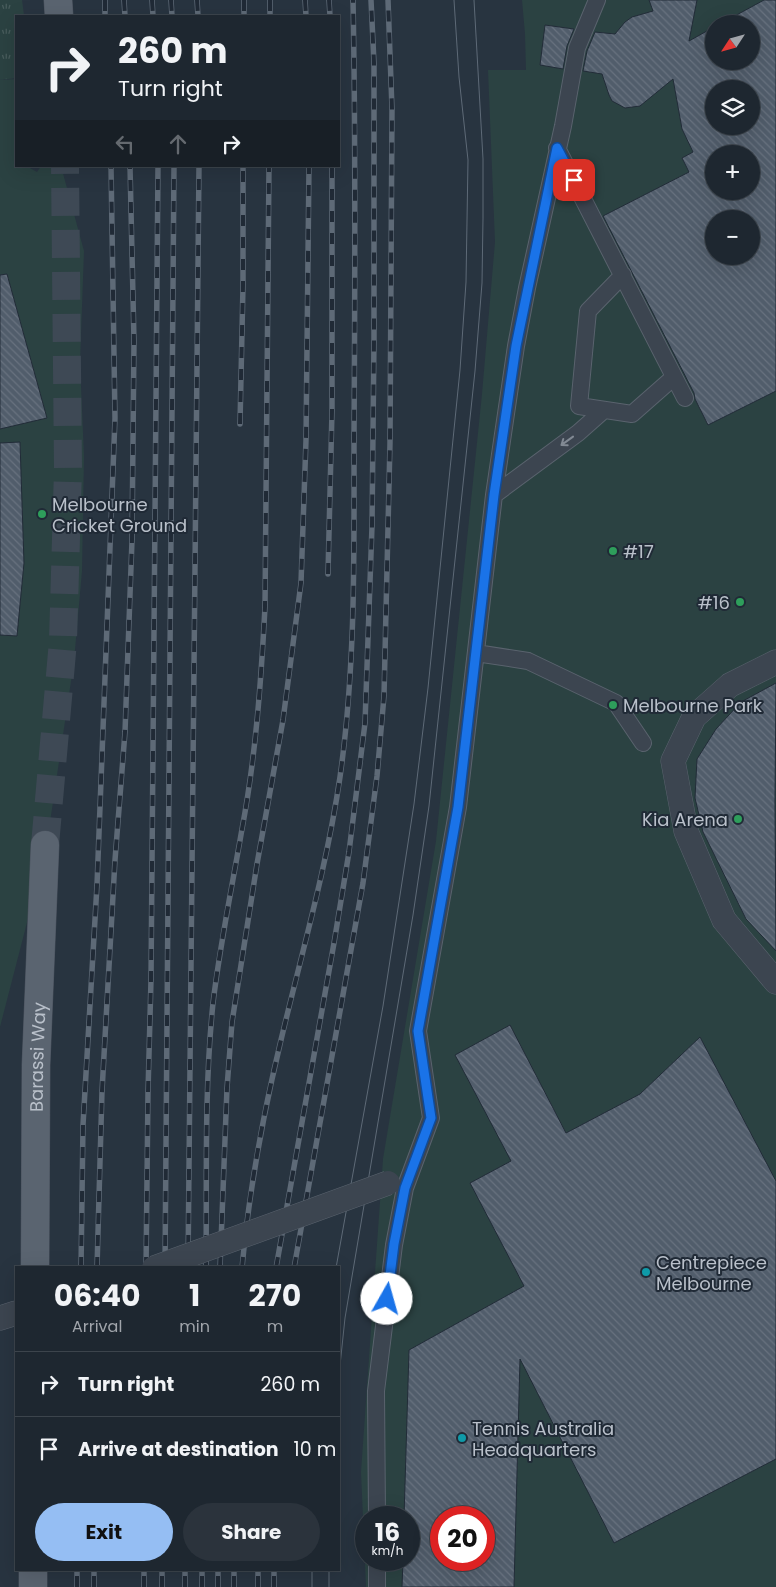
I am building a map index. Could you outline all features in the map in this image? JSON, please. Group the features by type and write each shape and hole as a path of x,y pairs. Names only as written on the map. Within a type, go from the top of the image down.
{"main road":[{"path":"58,0 59,15"},
{"name":"Barassi Way","path":"35,1266 36,1066 45,845"},
{"path":"32,1587 33,1571"}],"street":[{"path":"776,662 730,685 694,717 673,761 686,831 724,920 776,982"},
{"path":"159,1266 399,1178"},
{"path":"0,1318 15,1313"}],"lane":[{"path":"377,1506 376,1391 394,1244 405,1188 431,1118 418,1031 458,807 494,495 516,346 577,48 597,0"},
{"path":"557,148 685,398"},
{"path":"623,275 588,311 579,406 632,414 674,377"},
{"path":"494,495 578,433 604,410"},
{"path":"476,653 528,661 616,702 643,743"},
{"path":"377,1571 378,1587"}],"green space":[{"path":"0,0 22,0 24,15 15,15 15,78 0,80"},
{"name":"Melbourne Park","path":"522,0 776,0 776,1587 366,1587 365,1571 420,1571 420,1506 362,1506 361,1472 383,1159 436,841 482,394 495,242 488,70 526,70"},
{"name":"Melbourne Cricket Ground","path":"15,79 15,167 30,167 37,172 40,167 61,167 84,251 80,363 84,456 82,571 74,661 46,849 0,1027 0,80"}],"building":[{"path":"649,0 697,0 689,41 705,32 705,70 760,70 760,15 736,15 764,0 776,0 776,391 708,425 694,393 603,216 689,172 682,158 693,152 682,129 673,79 640,106 625,108 612,101 602,74 583,71 587,51 595,32 615,34 632,17 653,11"},
{"path":"545,25 574,29 567,46 563,69 540,65"},
{"path":"7,274 47,418 0,429 0,275"},
{"path":"20,442 24,563 17,636 0,635 0,443"},
{"name":"Kia Arena","path":"776,683 776,951 746,919 703,832 695,798 697,759 716,729 741,702"},
{"name":"Centrepiece Melbourne","path":"510,1025 566,1133 640,1094 700,1037 776,1181 776,1459 614,1543 520,1359 514,1587 402,1587 403,1571 420,1571 420,1506 404,1506 409,1350 524,1286 470,1183 511,1161 455,1055"}],"tunnel":[{"path":"45,845 63,641 68,469 65,167"}],"tram line":[{"path":"336,1266 383,1006 414,804 428,688 460,370 466,282 468,160 459,77 454,0"},
{"path":"340,1366 345,1318 413,915 429,806 475,371 482,283 483,159 474,0"},
{"path":"312,1571 312,1587"},
{"path":"329,1571 329,1587"}],"railway":[{"path":"105,0 105,15"},
{"path":"124,0 125,15"},
{"path":"152,0 153,15"},
{"path":"171,0 172,15"},
{"path":"197,0 198,15"},
{"path":"244,0 244,15"},
{"path":"270,0 270,15"},
{"path":"305,0 306,15"},
{"path":"329,0 330,15"},
{"path":"242,1266 257,1153 268,1096 335,810 349,692 354,522 355,164 353,0"},
{"path":"276,1266 349,852 365,723 372,526 374,340 374,63 371,0"},
{"path":"294,1266 363,883 377,776 384,696 390,443 392,109 388,0"},
{"path":"81,1266 83,1125 97,885 115,418 111,167"},
{"path":"97,1266 102,1091 115,860 125,732 132,540 134,341 130,167"},
{"path":"146,1266 151,980 158,167"},
{"path":"165,1266 174,167"},
{"path":"188,1266 199,167"},
{"path":"240,424 243,167"},
{"path":"206,1266 207,1102 210,1036 216,981 251,774 265,607 269,167"},
{"path":"220,1266 227,1088 232,1022 257,864 283,720 301,583 306,440 309,167"},
{"path":"328,574 332,411 332,167"},
{"path":"77,1571 77,1587"},
{"path":"94,1571 94,1587"},
{"path":"144,1571 144,1587"},
{"path":"162,1571 162,1587"},
{"path":"185,1571 185,1587"},
{"path":"202,1571 202,1587"},
{"path":"218,1571 218,1587"},
{"path":"234,1571 234,1587"},
{"path":"258,1571 258,1587"},
{"path":"274,1571 274,1587"}],"place":[{"name":"Melbourne Cricket Ground","path":"42,514"},
{"name":"#17","path":"613,551"},
{"name":"#16","path":"740,602"},
{"name":"Melbourne Park","path":"613,705"},
{"name":"Kia Arena","path":"738,819"},
{"name":"Centrepiece Melbourne","path":"646,1272"},
{"name":"Tennis Australia Headquarters","path":"462,1438"}],"route":[{"path":"387,1299 394,1244 405,1188 431,1118 418,1031 458,807 494,495 516,346 557,148 574,180"}]}
